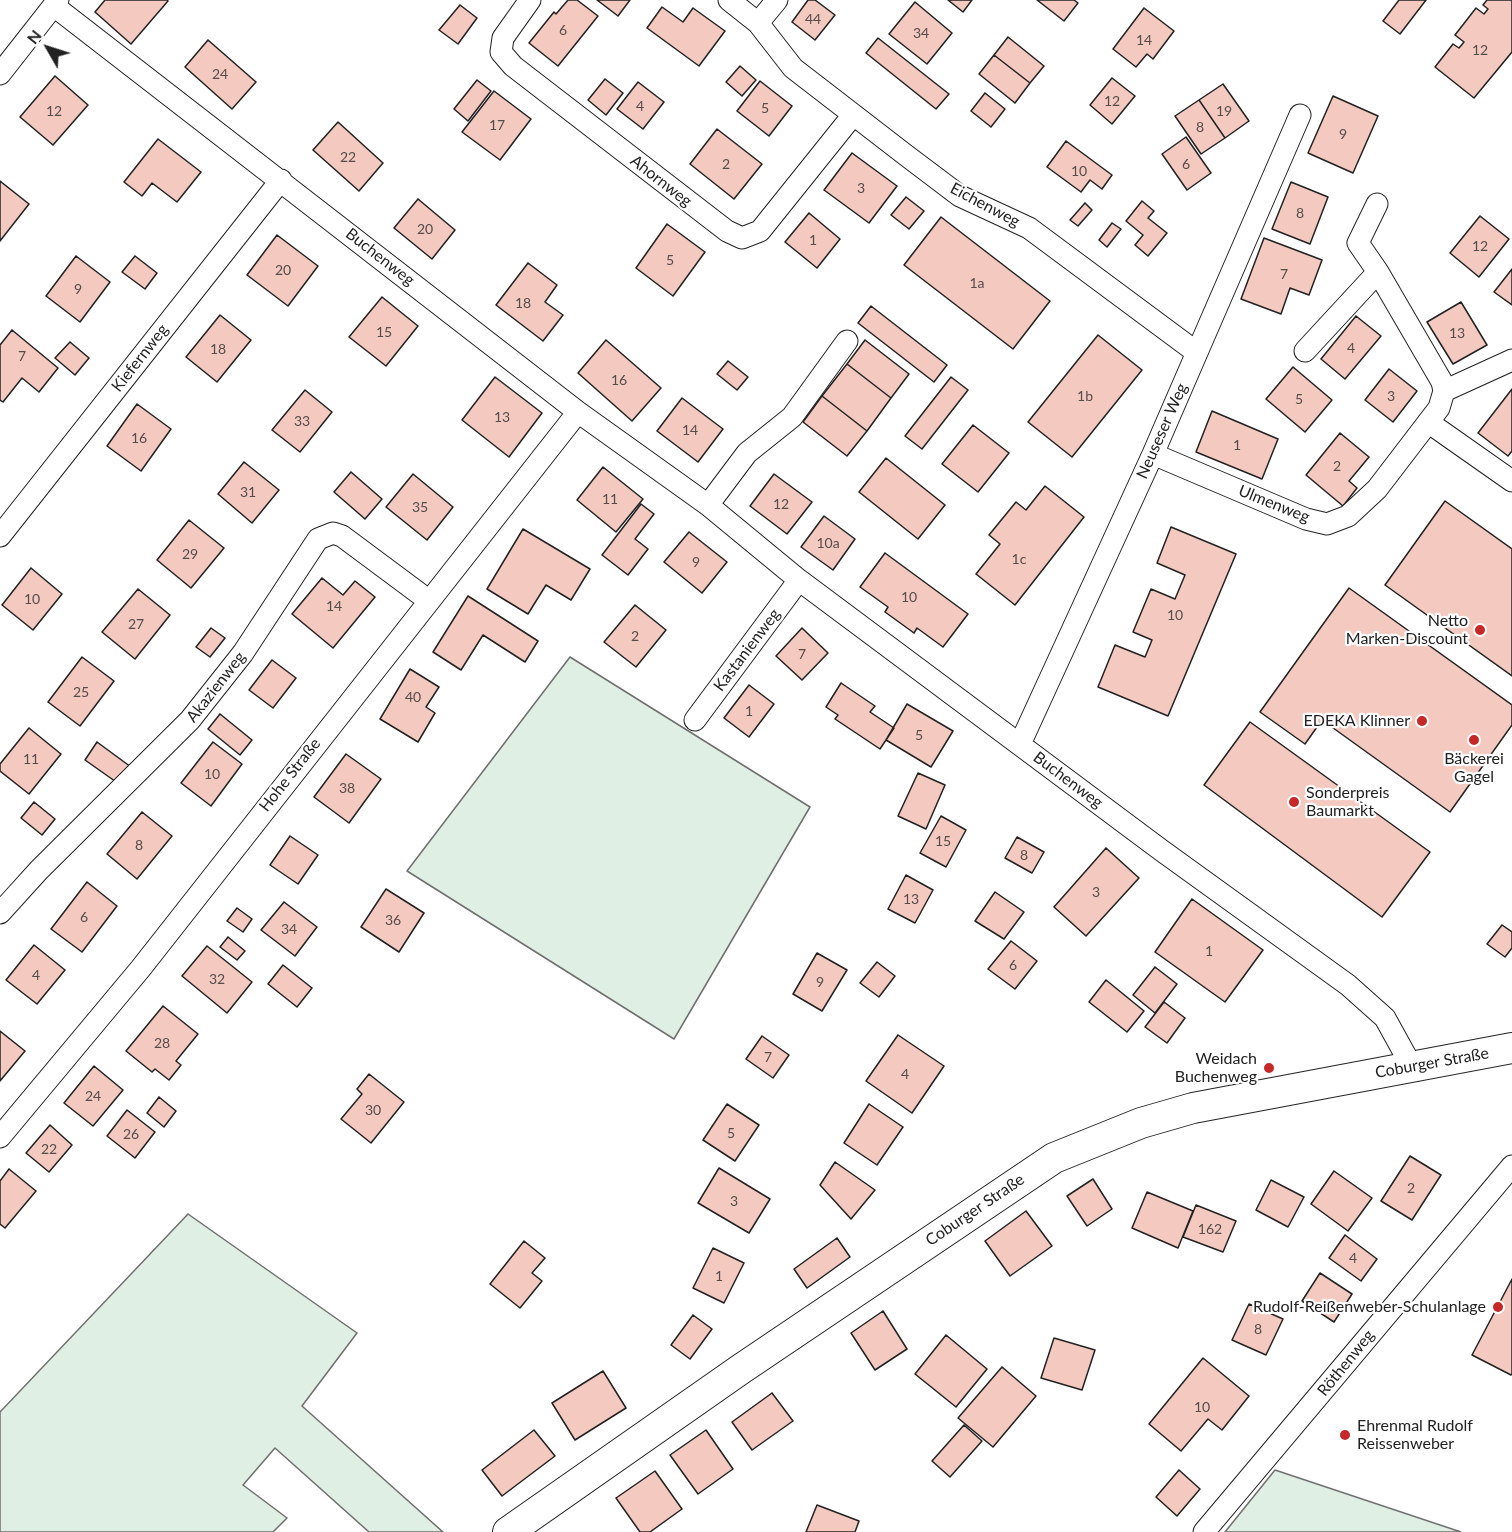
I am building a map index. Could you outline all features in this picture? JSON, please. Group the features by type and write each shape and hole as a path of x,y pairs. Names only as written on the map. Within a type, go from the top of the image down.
{"main road":[{"name":"Coburger Straße","path":"508,1532 771,1349 1054,1158 1119,1130 1193,1108 1512,1048"}],"street":[{"name":"Ahornweg","path":"530,0 503,38 501,52 513,66 727,231 742,238 760,231 853,115"},
{"name":"Eichenweg","path":"729,0 758,23 793,68 960,196 1029,228 1196,352"},
{"path":"758,23 777,0"},
{"path":"0,74 56,3"},
{"name":"Buchenweg","path":"56,3 578,412 708,505 799,580 1348,985 1385,1018 1412,1067"},
{"name":"Neuseser Weg","path":"1020,744 1153,454 1300,116"},
{"name":"Kiefernweg","path":"0,536 281,180"},
{"path":"1377,204 1358,243 1378,272 1442,382 1444,391 1512,360"},
{"path":"1305,351 1378,272"},
{"path":"708,505 747,453 792,417 847,341"},
{"name":"Ulmenweg","path":"1153,454 1306,519 1327,524 1348,516 1377,489 1439,408 1444,391"},
{"name":"Hohe Straße","path":"0,1137 141,968 578,412"},
{"path":"1428,422 1512,481"},
{"name":"Akazienweg","path":"0,913 39,870 190,720 243,653 318,539 333,533 342,536 428,600"},
{"name":"Kastanienweg","path":"695,720 799,580"},
{"name":"Röthenweg","path":"1203,1532 1512,1166"}],"green space":[{"path":"570,657 810,807 674,1039 407,871"},
{"path":"188,1214 357,1333 302,1406 443,1532 369,1532 275,1448 243,1485 287,1518 273,1532 0,1532 0,1412"},
{"path":"1275,1470 1461,1532 1225,1532"}],"building":[{"path":"105,0 168,1 131,44 95,12"},
{"path":"568,0 577,0 598,16 558,66 529,43 554,12 556,14"},
{"path":"597,0 630,0 618,16"},
{"path":"808,0 815,0 835,15 815,40 792,22"},
{"path":"948,0 972,0 963,12"},
{"path":"1037,0 1074,0 1078,3 1064,21"},
{"path":"1399,0 1426,0 1400,34 1383,21"},
{"path":"1487,0 1512,0 1512,52 1474,98 1435,67 1453,44 1459,48 1464,42 1455,35 1476,8 1484,14 1488,9 1483,5"},
{"path":"915,2 952,33 927,64 889,34"},
{"path":"460,5 477,18 458,44 439,30"},
{"path":"662,7 683,22 693,8 725,31 699,66 647,28"},
{"path":"1144,8 1174,31 1153,59 1147,54 1136,67 1113,49"},
{"path":"1008,37 1044,66 1030,83 994,55"},
{"path":"878,38 949,94 936,109 866,53"},
{"path":"208,40 256,82 232,109 185,67"},
{"path":"994,55 1030,83 1015,103 979,74"},
{"path":"740,66 756,80 742,96 726,82"},
{"path":"55,76 88,105 53,145 20,117"},
{"path":"1112,78 1135,96 1112,124 1090,105"},
{"path":"605,79 623,93 606,115 588,100"},
{"path":"477,80 491,91 468,121 454,109"},
{"path":"760,81 792,106 769,136 737,111"},
{"path":"638,82 664,102 643,129 617,109"},
{"path":"1223,84 1249,121 1225,138 1199,100"},
{"path":"494,91 531,119 500,160 462,132"},
{"path":"985,93 1005,109 991,127 971,111"},
{"path":"1333,96 1378,116 1353,173 1308,153"},
{"path":"1199,100 1225,138 1201,154 1175,116"},
{"path":"338,122 383,163 359,191 313,150"},
{"path":"717,129 762,164 734,199 690,164"},
{"path":"1186,137 1211,173 1187,190 1162,154"},
{"path":"158,139 201,172 177,202 152,183 142,196 124,182"},
{"path":"1066,141 1112,175 1102,189 1090,180 1081,192 1047,167"},
{"path":"852,153 897,186 869,223 824,190"},
{"path":"0,181 29,204 0,241"},
{"path":"1291,182 1328,197 1310,244 1272,229"},
{"path":"906,197 924,211 909,229 891,215"},
{"path":"418,199 455,230 432,259 394,228"},
{"path":"1142,201 1154,211 1148,218 1167,233 1148,256 1135,245 1143,235 1126,221"},
{"path":"1085,203 1092,210 1078,226 1070,220"},
{"path":"809,213 840,239 817,268 785,242"},
{"path":"1480,216 1509,239 1479,277 1450,253"},
{"path":"941,217 1050,301 1013,349 904,265"},
{"path":"1112,223 1121,229 1107,247 1099,240"},
{"path":"667,224 705,252 673,296 636,268"},
{"path":"277,235 318,266 288,306 247,275"},
{"path":"1264,238 1322,260 1309,295 1290,288 1281,314 1241,299"},
{"path":"76,256 110,282 80,322 46,296"},
{"path":"135,256 157,273 145,289 122,272"},
{"path":"528,263 557,285 545,302 563,315 543,341 496,305"},
{"path":"1512,269 1512,305 1494,292"},
{"path":"382,297 418,326 386,366 349,337"},
{"path":"1461,302 1487,345 1453,364 1427,322"},
{"path":"871,306 947,365 934,382 858,323"},
{"path":"220,315 251,340 217,382 186,357"},
{"path":"1356,316 1381,336 1345,379 1321,359"},
{"path":"12,330 58,368 39,392 22,378 3,402 0,400 0,345"},
{"path":"1098,335 1142,370 1072,457 1028,422"},
{"path":"606,340 661,388 632,421 578,373"},
{"path":"865,340 909,374 891,398 847,364"},
{"path":"70,342 89,358 75,375 55,358"},
{"path":"728,361 748,377 737,390 717,374"},
{"path":"847,364 891,398 867,431 822,396"},
{"path":"1293,367 1332,400 1305,432 1266,399"},
{"path":"1389,369 1417,391 1393,422 1365,400"},
{"path":"495,377 542,413 509,457 462,420"},
{"path":"951,377 968,390 922,449 905,436"},
{"path":"1512,389 1512,451 1508,456 1478,433"},
{"path":"305,390 332,412 300,452 272,430"},
{"path":"822,396 867,431 847,456 803,422"},
{"path":"682,398 723,429 698,462 657,431"},
{"path":"137,404 171,429 141,471 107,446"},
{"path":"1212,411 1278,439 1262,479 1196,452"},
{"path":"973,425 1009,453 978,492 942,464"},
{"path":"1340,433 1369,457 1349,481 1357,488 1343,506 1306,475"},
{"path":"886,458 945,505 918,539 859,492"},
{"path":"244,462 279,490 252,523 218,494"},
{"path":"603,467 643,499 616,532 577,500"},
{"path":"351,472 382,499 365,519 334,492"},
{"path":"413,474 453,507 427,540 386,507"},
{"path":"774,474 812,502 787,534 750,506"},
{"path":"1045,486 1084,517 1015,605 976,574 1000,544 989,535 1016,502 1026,510"},
{"name":"Netto Marken-Discount","path":"1445,501 1512,549 1512,676 1385,585"},
{"path":"641,504 654,514 635,539 648,549 628,575 602,555"},
{"path":"824,516 855,539 833,570 801,547"},
{"path":"189,520 224,548 191,588 157,560"},
{"path":"1171,527 1236,554 1168,716 1098,687 1115,645 1145,657 1152,640 1133,632 1151,589 1175,599 1185,575 1157,563"},
{"path":"523,529 590,569 571,600 546,585 528,614 487,589"},
{"path":"689,532 727,562 702,593 664,562"},
{"path":"885,553 968,614 943,647 917,628 914,633 885,612 888,607 860,587"},
{"path":"31,568 62,594 33,630 2,605"},
{"path":"322,578 343,595 355,581 375,597 333,648 292,614"},
{"path":"1349,588 1512,705 1512,725 1450,812 1322,720 1305,744 1260,712"},
{"path":"138,589 170,615 135,659 102,632"},
{"path":"468,596 538,641 525,662 483,635 461,670 433,652"},
{"path":"635,605 666,630 636,667 604,642"},
{"path":"211,628 225,638 210,657 196,647"},
{"path":"802,628 828,653 802,680 776,656"},
{"path":"82,657 114,681 80,726 48,702"},
{"path":"272,660 296,678 273,708 249,690"},
{"path":"410,669 439,687 426,707 435,713 418,742 380,719"},
{"path":"841,683 875,706 870,712 894,728 880,749 835,719 838,715 826,707"},
{"path":"749,685 774,704 749,737 724,718"},
{"path":"907,704 953,731 931,767 886,740"},
{"path":"220,714 252,740 240,755 208,729"},
{"name":"Sonderpreis Baumarkt","path":"1250,722 1430,852 1382,917 1204,785"},
{"path":"29,728 61,754 29,794 0,771 0,764"},
{"path":"97,742 131,767 119,784 85,760"},
{"path":"213,742 242,764 211,806 181,783"},
{"path":"346,754 381,779 349,823 314,797"},
{"path":"918,773 945,785 926,829 898,816"},
{"path":"34,802 55,819 42,835 21,818"},
{"path":"142,812 172,836 137,879 107,854"},
{"path":"941,816 966,830 946,867 920,853"},
{"path":"290,836 318,855 298,884 270,865"},
{"path":"1017,837 1044,852 1032,873 1005,858"},
{"path":"1106,848 1139,878 1086,936 1054,907"},
{"path":"906,875 933,890 915,923 888,909"},
{"path":"87,882 117,906 82,952 51,929"},
{"path":"386,889 424,913 399,952 361,927"},
{"path":"995,892 1024,912 1004,939 975,921"},
{"path":"1192,899 1263,950 1225,1002 1155,952"},
{"path":"284,902 317,927 295,956 261,930"},
{"path":"237,908 252,919 243,932 227,921"},
{"path":"1502,925 1512,932 1512,948 1505,957 1487,944"},
{"path":"228,937 245,951 237,960 220,947"},
{"path":"1011,941 1037,961 1015,989 988,969"},
{"path":"34,945 65,970 37,1004 6,980"},
{"path":"207,946 252,982 227,1013 182,976"},
{"path":"817,953 847,970 822,1011 793,994"},
{"path":"877,962 895,976 879,997 860,983"},
{"path":"283,965 312,988 297,1007 268,984"},
{"path":"1155,967 1177,984 1155,1013 1133,995"},
{"path":"1106,980 1144,1011 1127,1032 1089,1002"},
{"path":"1164,1002 1185,1018 1167,1043 1145,1027"},
{"path":"163,1006 198,1034 176,1061 181,1065 169,1080 155,1069 152,1072 126,1051"},
{"path":"0,1031 25,1051 0,1081"},
{"path":"898,1035 944,1066 912,1113 866,1081"},
{"path":"762,1036 789,1055 773,1078 746,1059"},
{"path":"94,1066 123,1090 93,1126 64,1103"},
{"path":"369,1074 404,1102 371,1143 341,1119 362,1094 357,1089"},
{"path":"159,1097 176,1111 164,1127 147,1113"},
{"path":"727,1104 759,1125 735,1161 703,1140"},
{"path":"869,1104 903,1127 877,1165 844,1143"},
{"path":"127,1110 155,1132 135,1158 107,1136"},
{"path":"50,1125 72,1145 49,1172 26,1153"},
{"path":"1410,1156 1441,1175 1412,1220 1381,1201"},
{"path":"835,1162 875,1190 851,1219 820,1185"},
{"path":"719,1168 770,1199 749,1233 698,1203"},
{"path":"9,1169 36,1191 5,1228 0,1224 0,1181"},
{"path":"1334,1171 1372,1198 1348,1231 1311,1204"},
{"path":"1093,1179 1112,1209 1087,1226 1067,1196"},
{"path":"1271,1180 1304,1197 1288,1227 1256,1210"},
{"path":"1147,1192 1193,1211 1178,1248 1132,1228"},
{"path":"1196,1205 1236,1221 1223,1252 1183,1237"},
{"path":"1026,1211 1052,1246 1010,1276 985,1241"},
{"path":"1345,1235 1377,1259 1361,1281 1329,1258"},
{"path":"837,1238 850,1257 807,1288 794,1269"},
{"path":"524,1241 545,1258 532,1273 542,1281 520,1308 490,1284"},
{"path":"713,1248 744,1263 724,1303 693,1288"},
{"path":"1320,1273 1352,1294 1334,1322 1302,1301"},
{"path":"1512,1279 1512,1374 1511,1375 1472,1355"},
{"path":"1249,1304 1283,1319 1266,1355 1232,1340"},
{"path":"883,1311 907,1349 875,1370 851,1333"},
{"path":"693,1315 712,1329 690,1359 671,1345"},
{"path":"946,1335 987,1369 956,1407 915,1374"},
{"path":"1054,1338 1095,1350 1082,1390 1041,1378"},
{"path":"1203,1358 1249,1396 1222,1430 1208,1419 1181,1451 1149,1424"},
{"path":"1002,1367 1036,1396 993,1447 958,1418"},
{"path":"603,1371 626,1408 575,1440 552,1403"},
{"path":"772,1393 793,1421 752,1450 732,1422"},
{"path":"964,1425 982,1441 950,1477 932,1461"},
{"path":"534,1430 555,1456 502,1496 482,1470"},
{"path":"706,1430 733,1469 698,1494 670,1455"},
{"path":"1179,1470 1200,1489 1177,1516 1156,1497"},
{"path":"655,1471 682,1509 650,1532 640,1532 616,1498"},
{"path":"817,1505 859,1521 855,1532 806,1532"}],"place":[{"name":"Netto Marken-Discount","path":"1480,630"},
{"name":"EDEKA Klinner","path":"1422,721"},
{"name":"Bäckerei Gagel","path":"1474,740"},
{"name":"Sonderpreis Baumarkt","path":"1294,802"},
{"name":"Weidach Buchenweg","path":"1269,1068"},
{"name":"Rudolf-Reißenweber-Schulanlage","path":"1498,1307"},
{"name":"Ehrenmal Rudolf Reissenweber","path":"1345,1435"}]}
